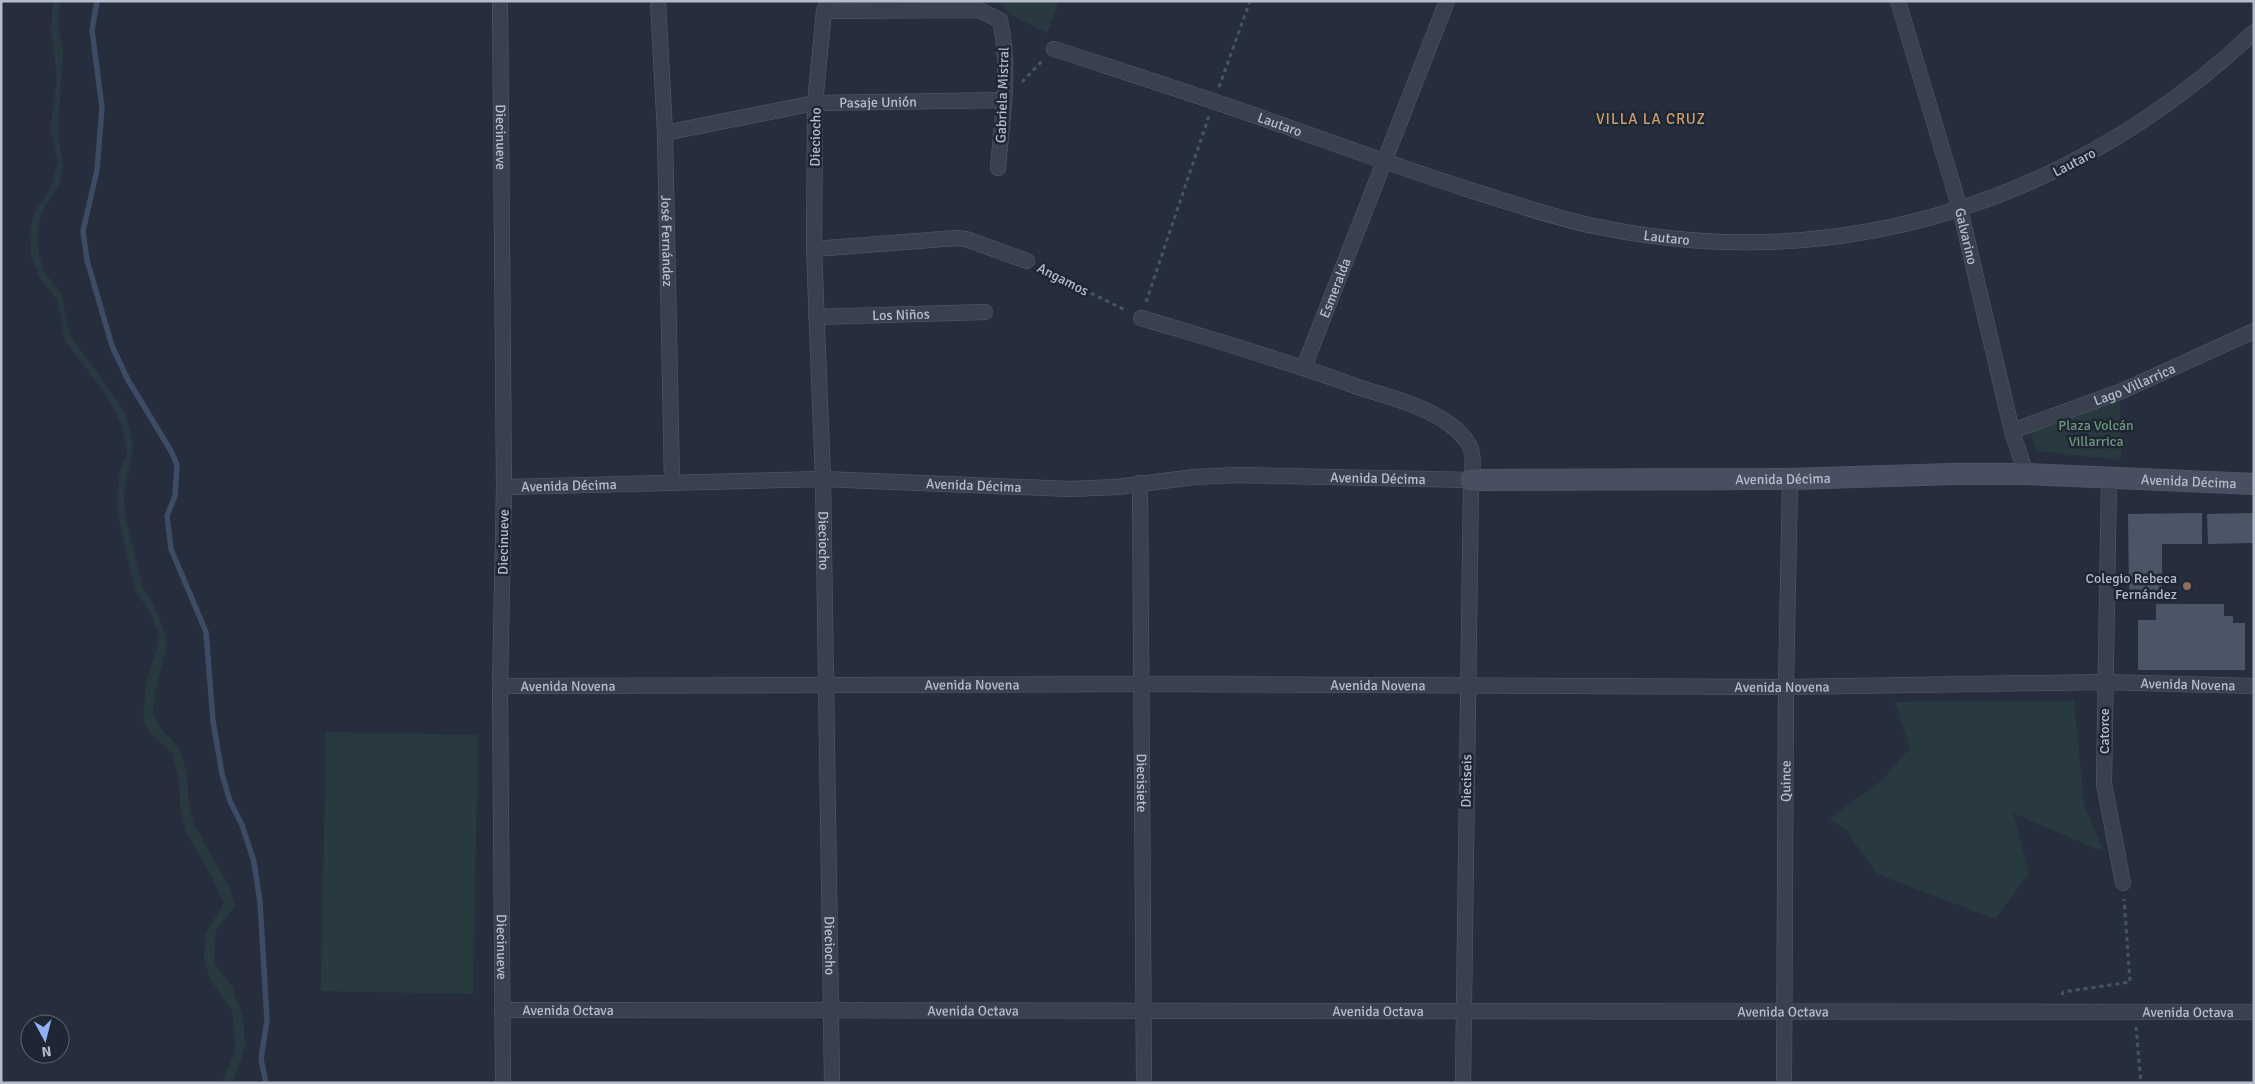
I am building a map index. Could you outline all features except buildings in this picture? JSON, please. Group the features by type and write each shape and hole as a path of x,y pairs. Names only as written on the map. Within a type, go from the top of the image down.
{"street":[{"name":"Diecinueve","path":"500,1 504,487 500,686 503,1083"},
{"name":"José Fernández","path":"658,1 665,133 672,482"},
{"name":"Esmeralda","path":"1304,368 1447,1"},
{"name":"Galvarino","path":"1898,1 1960,209 2012,431 2026,474"},
{"name":"Gabriela Mistral","path":"826,6 979,10 1000,20 1005,44 1004,100 998,168"},
{"name":"Dieciocho","path":"826,6 816,103 814,248 823,479 832,1083"},
{"name":"Lautaro","path":"1054,49 1214,101 1385,163 1549,215 1621,231 1686,240 1750,242 1824,237 1879,229 1960,209 2043,177 2120,136 2192,87 2254,32"},
{"name":"Pasaje Unión","path":"665,133 816,103 1004,100"},
{"name":"Angamos","path":"814,248 956,238 966,239 1027,261"},
{"name":"Los Niños","path":"816,317 985,312"},
{"path":"1141,318 1304,368 1416,407 1449,423 1468,441 1474,460 1471,480"},
{"name":"Lago Villarrica","path":"2012,431 2122,391 2254,331"},
{"name":"Avenida Décima","path":"504,487 823,479 1070,489 1117,487 1140,483 1237,475 1471,480 1790,479 2026,474 2254,484"},
{"name":"Catorce","path":"2109,478 2104,682 2104,784 2123,883"},
{"name":"Quince","path":"1784,1083 1786,687 1790,479"},
{"name":"Dieciseis","path":"1463,1083 1471,480"},
{"name":"Diecisiete","path":"1140,483 1142,1011 1144,1083"},
{"name":"Avenida Novena","path":"500,686 1142,684 1786,687 2104,682 2254,686"},
{"name":"Avenida Octava","path":"502,1010 2254,1012"}],"path":[{"path":"1141,318 1214,101 1250,1"},
{"path":"1004,100 1054,49"},
{"name":"Angamos","path":"1027,261 1141,318"},
{"path":"2059,1012 2063,992 2130,982 2123,883"},
{"path":"2134,1012 2141,1083"}],"green space":[{"path":"53,1 60,1 58,29 63,50 58,132 63,167 60,182 42,212 38,227 38,250 43,270 62,295 69,333 124,411 130,430 133,447 124,494 125,515 142,585 155,608 165,634 167,648 156,686 153,713 160,728 179,748 187,772 189,807 194,825 229,886 235,906 216,930 214,964 232,986 243,1018 245,1047 233,1083 221,1083 236,1051 232,1011 210,979 204,959 205,934 224,903 213,879 186,832 180,803 179,777 172,753 152,735 143,722 146,683 158,645 158,632 150,612 135,591 117,506 119,475 127,452 123,428 114,408 102,389 65,341 58,301 40,278 31,255 30,234 34,213 51,187 58,162 50,130 57,80 51,31"},
{"path":"998,1 1059,1 1047,33 1012,15"},
{"name":"Plaza Volcán Villarrica","path":"2120,397 2121,460 2037,451 2030,432"},
{"path":"2074,701 2084,804 2104,852 2013,813 2029,873 1995,919 1877,874 1845,829 1829,819 1882,780 1910,748 1895,702"},
{"path":"326,732 478,735 473,994 321,991"}],"waterway":[{"path":"97,1 92,30 102,108 97,170 83,231 87,260 112,346 128,380 171,451 177,465 175,496 167,516 171,549 206,632 213,721 222,774 230,801 242,825 254,862 260,902 267,1020 261,1059 266,1083"}],"place":[{"name":"Colegio Rebeca Fernández","path":"2187,586"}],"district":[{"name":"VILLA LA CRUZ","path":"1651,119"}]}
